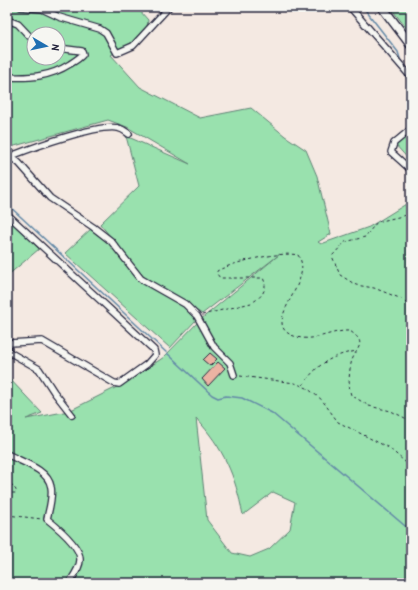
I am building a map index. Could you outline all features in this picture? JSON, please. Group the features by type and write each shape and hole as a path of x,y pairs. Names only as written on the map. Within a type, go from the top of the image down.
{"main road":[{"path":"382,7 411,45"}],"street":[{"path":"21,7 42,9 59,17 100,29 106,33 117,53 134,46 169,7"},
{"path":"350,7 411,76"},
{"path":"7,20 18,24 26,32"},
{"path":"7,77 39,77 51,74 66,66 82,54 82,51 79,49 66,48"},
{"path":"129,134 117,128 106,128 73,135 9,155 50,198 111,241 141,279 184,304 197,316 204,326 214,347 230,363 234,375"},
{"path":"411,129 394,143 392,152 411,170"},
{"path":"7,214 154,350 155,355 147,364 119,384 114,383 42,341 10,343 7,347 8,352 38,369 72,415"},
{"path":"7,454 40,471 50,482 52,493 47,519 65,535 77,551 80,559 79,565 69,583"}],"path":[{"path":"411,214 376,222 365,237 345,242 332,256 340,275 356,285 374,288 402,299 411,308"},
{"path":"197,316 251,303 259,299 264,291 265,284 263,278 220,278 217,271 245,262 279,254 290,253 298,255 301,259 302,269 293,298 283,313 281,327 285,333 312,339 343,330 350,331 360,340 361,345 352,360 349,390 351,395 369,406 391,411 411,421"},
{"path":"303,386 311,373 322,363 346,353 358,351"},
{"path":"234,375 295,382 303,386 322,400 338,422 389,448 411,467"},
{"path":"7,480 16,490 16,493 7,493"},
{"path":"7,515 47,519"}],"green space":[{"path":"7,7 142,7 140,11 148,20 146,34 111,55 140,87 200,118 251,108 285,136 306,150 317,176 331,234 318,242 321,244 369,227 411,201 411,583 7,583 7,376 42,413 26,419 69,411 117,387 164,357 200,320 280,254 202,314 143,276 100,224 139,186 126,136 190,164 127,127 108,120 11,147 8,142 6,127 11,88 7,101","holes":["196,418 206,429 227,463 236,487 243,515 273,492 295,502 290,529 269,549 250,557 232,553 207,520"]},
{"path":"390,7 411,7 411,34"},
{"path":"411,129 411,162 394,143"},
{"path":"7,205 16,226 39,249 7,276"},
{"path":"93,227 148,284 175,298 196,320 170,348 65,253"}],"building":[{"path":"210,353 217,359 210,366 203,360"},
{"path":"218,362 225,368 208,386 202,379"}],"waterway":[{"path":"363,7 398,52 401,62"},
{"path":"404,73 411,83"},
{"path":"7,204 212,395 218,398 226,396 242,398 272,413 411,531"}]}
